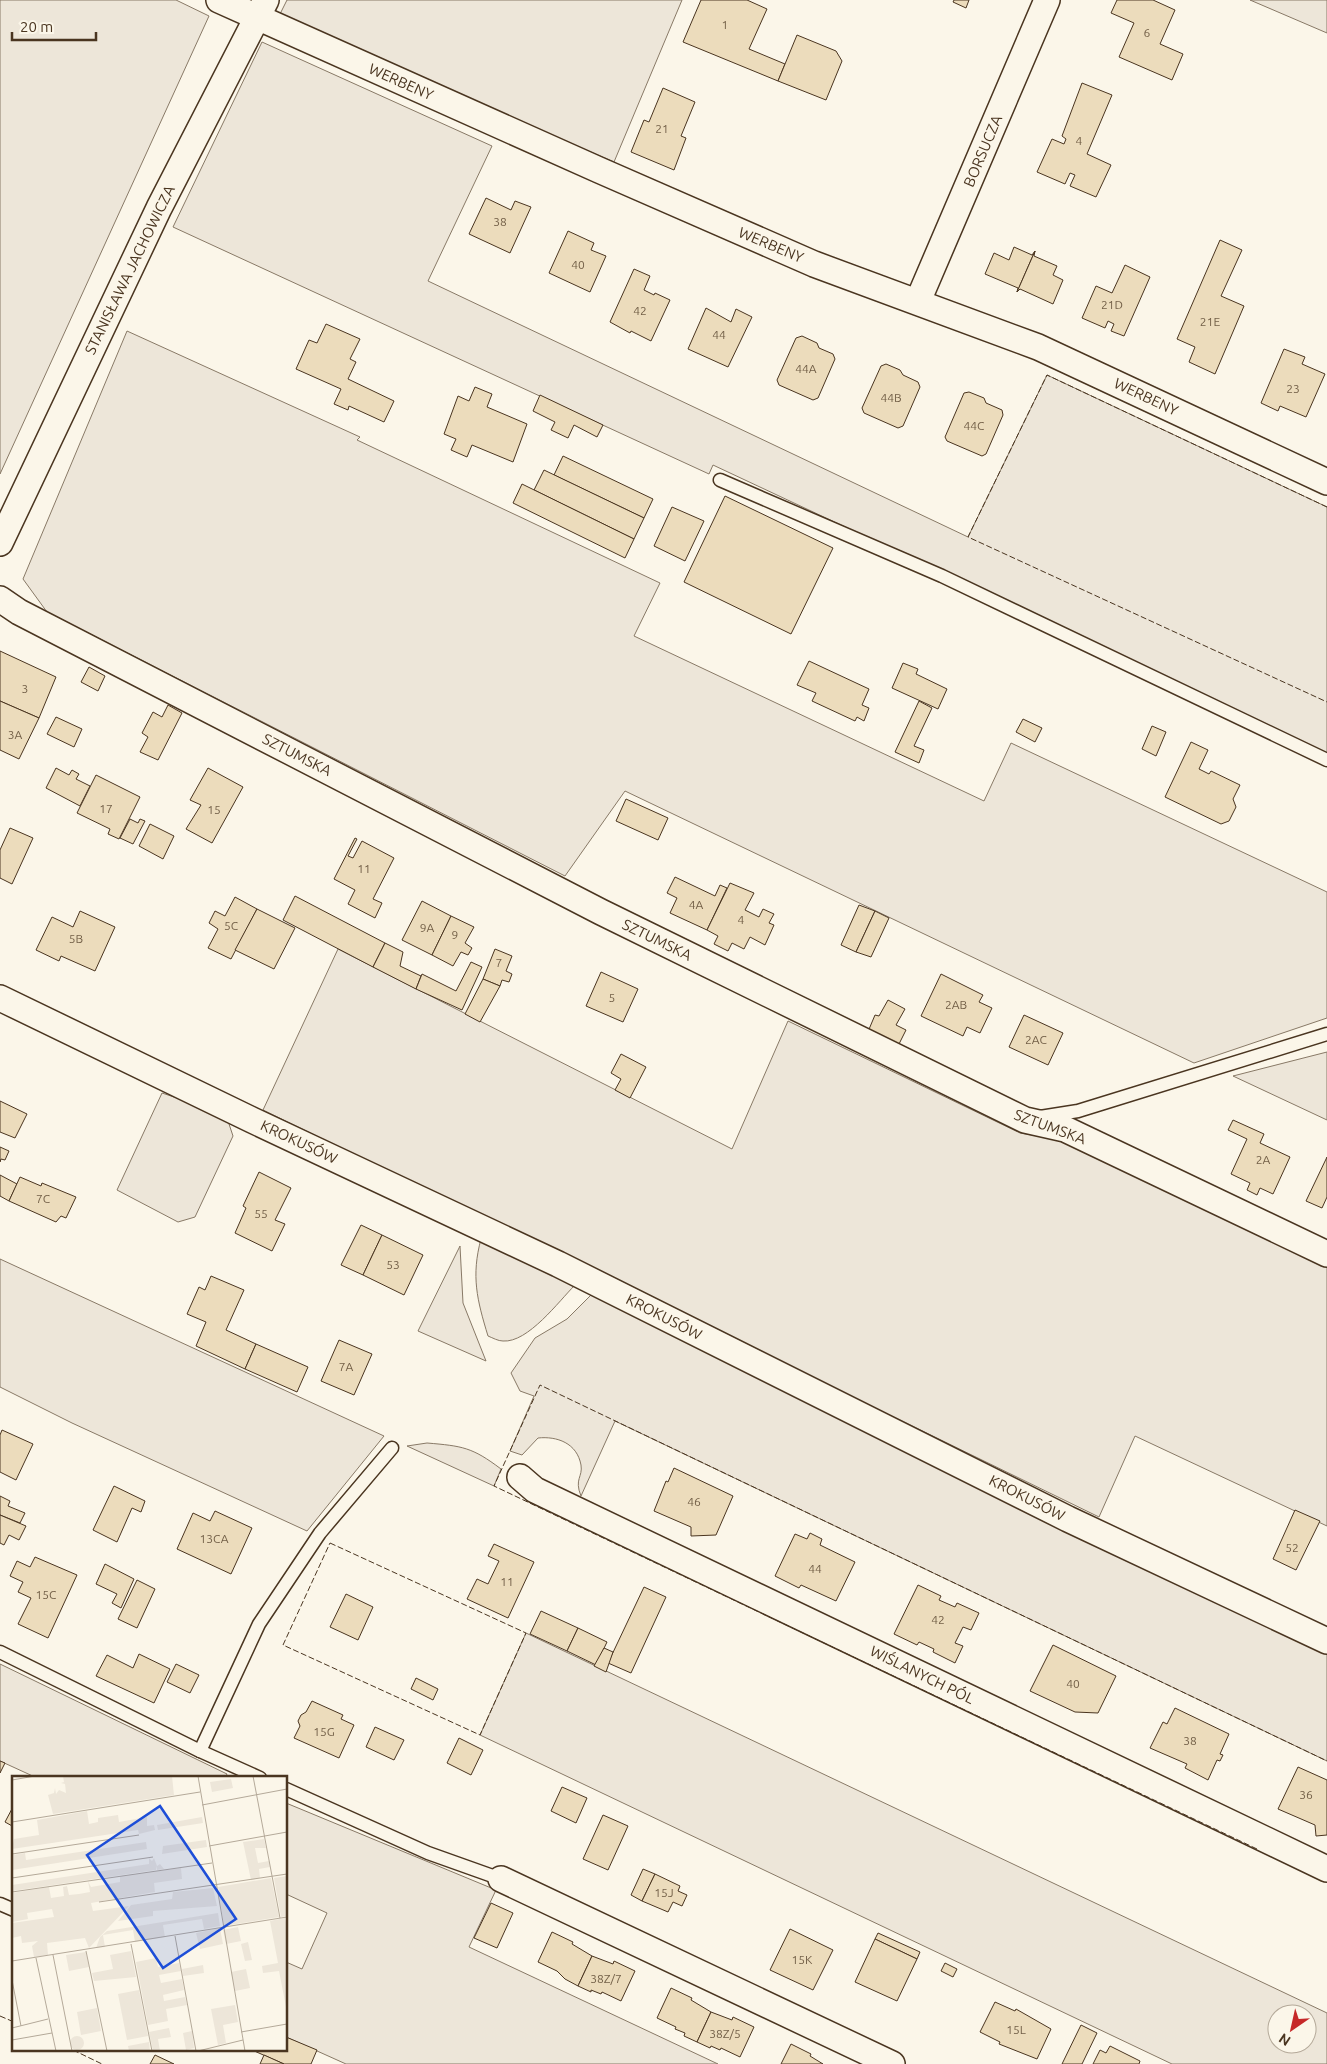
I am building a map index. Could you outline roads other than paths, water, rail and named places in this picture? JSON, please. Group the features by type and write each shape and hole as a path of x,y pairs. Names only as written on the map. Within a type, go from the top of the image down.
{"street":[{"name":"WERBENY","path":"219,0 262,9 814,264 1038,347 1327,482"},
{"name":"BORSUCZA","path":"918,302 1048,0"},
{"name":"STANISŁAWA JACHOWICZA","path":"0,543 160,208 262,9"},
{"name":"SZTUMSKA","path":"0,599 19,612 600,912 1025,1120 1065,1129 1327,1254"},
{"name":"KROKUSÓW","path":"0,998 252,1120 558,1264 1068,1519 1327,1641"},
{"name":"WIŚLANYCH PÓL","path":"520,1477 535,1490 1327,1869"},
{"path":"500,1879 892,2064"}],"lane":[{"path":"720,480 942,576 1327,760"},
{"path":"1025,1120 1078,1111 1327,1034"},
{"path":"200,1751 260,1624 320,1533 392,1448"},
{"path":"0,1652 200,1751 256,1776"},
{"path":"288,1790 428,1853 500,1879"},
{"path":"0,1904 12,1909"}]}
